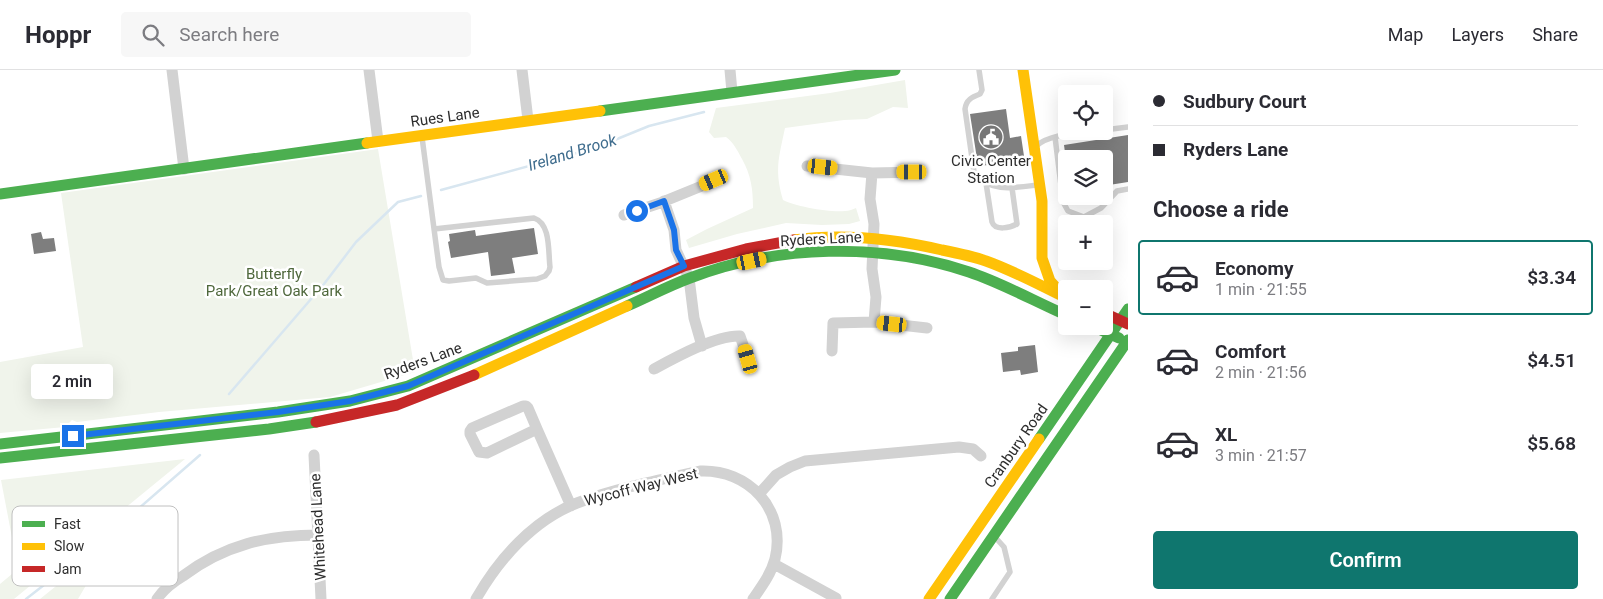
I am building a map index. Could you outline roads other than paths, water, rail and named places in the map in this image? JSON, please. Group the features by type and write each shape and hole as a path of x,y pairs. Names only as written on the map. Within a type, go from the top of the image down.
{"main road":[{"name":"Rues Lane","path":"0,194 895,70"},
{"path":"1023,70 1042,201 1042,258 1050,281 1058,290"},
{"name":"Ryders Lane","path":"0,444 278,412 350,401 408,386 684,266 721,255 786,241 873,238 916,244 973,256 1029,279 1058,294"},
{"name":"Ryders Lane","path":"0,458 269,428 335,418 397,405 456,383 689,278 726,266 765,258 821,252 872,252 941,264 991,281 1058,311"},
{"name":"Cranbury Road","path":"1113,332 1124,322 1128,309"},
{"name":"Cranbury Road","path":"929,599 1110,335"},
{"path":"950,599 1128,341 1113,335"}],"street":[{"path":"172,70 184,169"},
{"path":"369,70 378,141"},
{"path":"522,70 528,120"},
{"path":"730,70 732,92"},
{"path":"806,166 872,172 921,172"},
{"path":"872,172 870,199 874,224 872,252 872,269 876,297 874,322"},
{"path":"624,215 714,180"},
{"path":"664,201 674,230 676,250 689,278 694,318 702,346"},
{"path":"832,351 833,323 874,322 927,328"},
{"path":"654,369 678,356 733,336 740,336 748,359"},
{"name":"Wycoff Way West","path":"537,428 484,454 479,452 470,431 472,428 526,406 528,408 537,428 571,506 630,486 700,471 729,474 742,480 759,494 768,506 776,527 777,542 774,564 768,577 753,599"},
{"path":"759,494 770,481 783,471 814,460 959,447 973,449 981,456"},
{"name":"Whitehead Lane","path":"314,455 321,599"},
{"path":"476,599 498,565 513,548 547,520 571,506"},
{"path":"178,579 191,569 229,549 270,538 291,535 318,535"},
{"path":"774,564 836,598"},
{"path":"157,599 170,586"}],"lane":[{"path":"979,70 982,90 980,94 968,101 965,110 974,172 986,183 1004,188 1039,184"},
{"path":"1113,129 1128,127"},
{"path":"422,135 439,267 443,280 476,278 488,283 537,279 549,272 545,228 539,220 534,218 434,228"},
{"path":"1055,137 1063,202 1068,211 1084,217 1101,208 1117,191 1128,189"},
{"path":"1034,147 1044,140 1058,137"},
{"path":"986,183 992,222 997,228 1017,224 1012,188"},
{"path":"992,599 1010,572 1004,548 994,535"}],"waterway":[{"name":"Ireland Brook","path":"441,190 595,148 649,126 704,112"},
{"name":"Ireland Brook","path":"229,394 324,284 356,242 398,202 421,196"},
{"name":"Ireland Brook","path":"142,506 200,455"},
{"name":"Ireland Brook","path":"26,599 43,586"}],"place":[{"name":"Civic Center Station","path":"991,137"}],"park label":[{"name":"Butterfly Park/Great Oak Park","path":"274,282"}]}
